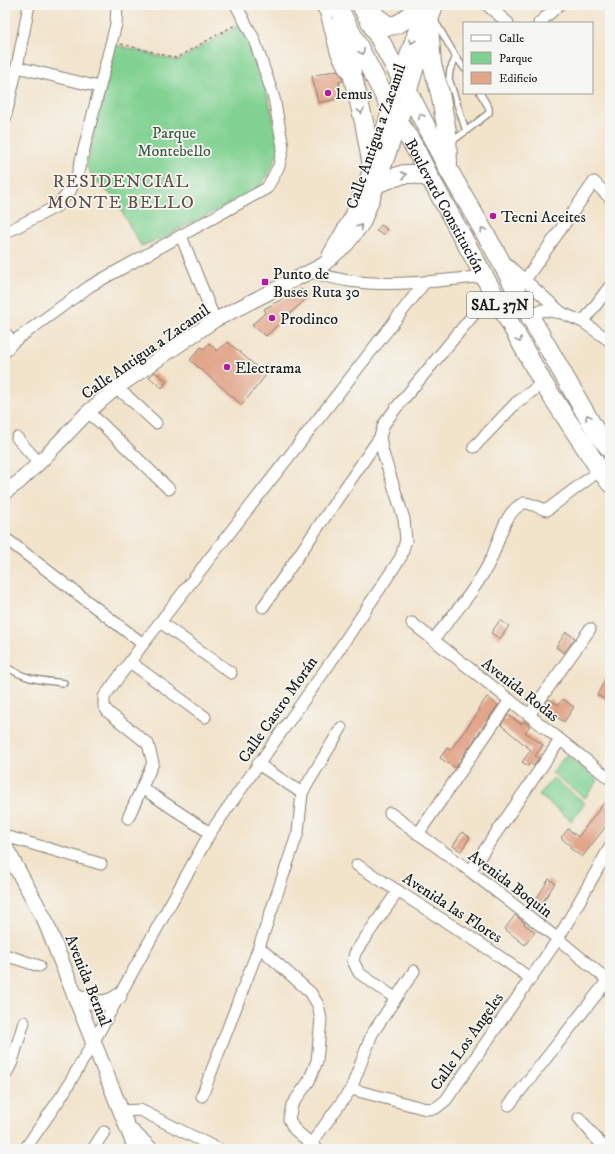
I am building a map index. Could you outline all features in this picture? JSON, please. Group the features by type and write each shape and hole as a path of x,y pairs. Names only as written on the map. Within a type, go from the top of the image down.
{"highway":[{"path":"336,5 356,88 372,166"},
{"name":"Boulevard Constitución","path":"336,5 390,107 416,150 483,276 493,291 543,383 605,477"},
{"name":"Boulevard Constitución","path":"361,5 448,169 498,256 531,318 598,434 610,449"},
{"path":"365,5 378,18 389,26 404,22 418,5"},
{"path":"430,13 432,64 440,93 447,132 448,169"},
{"path":"378,183 404,174 415,174 430,178"}],"main road":[{"name":"Avenida Bernal","path":"5,847 44,918 130,1130 136,1149"},
{"path":"76,996 93,1004 114,1000 119,996"},
{"name":"Avenida Bernal","path":"130,1130 150,1149"}],"street":[{"path":"5,119 29,5"},
{"path":"5,233 57,206 70,191 77,176 116,24 117,5"},
{"path":"5,352 13,342 90,286 267,188 279,166 283,147 274,98 254,39 236,5"},
{"path":"321,5 326,13 336,52 347,75 356,88"},
{"path":"487,5 507,22"},
{"path":"540,22 559,5"},
{"name":"Calle Antigua a Zacamil","path":"324,265 352,216 372,166 400,77 430,13"},
{"name":"Calle Antigua a Zacamil","path":"5,492 19,482 88,412 115,389 215,320 324,265 347,244 362,223 400,122 430,13"},
{"path":"17,67 99,87"},
{"path":"525,280 594,182 610,198"},
{"path":"181,236 215,320"},
{"path":"498,256 562,313"},
{"path":"310,272 348,281 374,283 424,282 483,276"},
{"path":"128,818 153,763 148,744 108,712 104,706 104,697 143,644 424,282"},
{"path":"583,322 610,286"},
{"path":"264,607 380,437 384,424 493,291"},
{"path":"531,318 542,310 562,313 583,322 610,341"},
{"path":"5,333 13,342"},
{"path":"474,447 516,403 543,383"},
{"path":"115,389 127,396 156,423"},
{"path":"88,412 169,489"},
{"name":"Calle Castro Morán","path":"25,1149 63,1094 210,833 330,663 402,557 406,540 404,519 383,453 380,437"},
{"path":"17,438 39,463"},
{"path":"434,640 484,574 502,529 514,510 524,503 528,503 547,510 605,477"},
{"path":"5,538 143,644"},
{"path":"160,622 231,673"},
{"name":"Avenida Rodas","path":"412,623 610,779"},
{"path":"529,715 590,629"},
{"path":"130,662 206,717"},
{"path":"418,834 510,700"},
{"path":"202,1096 259,947 298,832 302,793 341,728"},
{"path":"470,871 560,740"},
{"path":"258,764 302,793"},
{"path":"142,788 210,833"},
{"name":"Avenida Boquin","path":"390,813 470,871 558,938 609,981"},
{"path":"5,836 101,864"},
{"name":"Calle Los Angeles","path":"351,1089 426,1109 436,1108 446,1100 558,938 610,847"},
{"name":"Avenida las Flores","path":"357,865 490,950 530,978"},
{"path":"395,998 359,972 353,961 360,944 398,891"},
{"path":"259,947 311,993 318,1005 321,1019 317,1061 309,1081 292,1105 288,1120 294,1129 314,1146 351,1089 372,1034 414,971"},
{"path":"5,955 39,966"},
{"path":"509,1105 609,981"},
{"path":"5,1076 12,1062 24,1022"},
{"path":"122,1111 140,1110 218,1149"},
{"path":"579,1118 605,1149"},
{"path":"93,1149 104,1132"}],"lane":[{"path":"430,13 463,67"},
{"path":"456,57 450,70 449,79 466,132"},
{"path":"447,144 466,132 489,113 489,108 481,94"},
{"path":"5,666 15,673 30,679 64,683"}],"path":[{"path":"111,42 176,58 244,20"}],"green space":[{"name":"Parque Montebello","path":"243,23 258,64 278,141 279,148 270,172 256,190 162,238 141,246 113,196 91,174 86,165 116,45 177,61"},
{"path":"566,755 598,781 585,798 552,773"},
{"path":"553,778 585,803 572,821 539,795"}],"building":[{"path":"337,70 342,76 343,81 339,82 342,98 318,103 312,76"},
{"path":"381,225 387,229 383,235 376,231"},
{"name":"Prodinco","path":"301,289 307,298 266,336 252,325 266,312 264,309"},
{"name":"Electrama","path":"228,342 266,375 242,405 190,360 201,347 204,349 209,343 217,351"},
{"path":"155,372 167,381 162,388 149,377"},
{"path":"500,620 509,626 500,639 491,633"},
{"path":"566,632 575,638 564,653 556,647"},
{"path":"610,670 610,702 597,695"},
{"path":"487,697 498,705 455,768 440,758 447,748 450,750 480,710 478,709"},
{"path":"549,699 558,705 563,699 574,707 564,722 543,708"},
{"path":"508,715 521,724 523,721 530,726 525,732 543,745 535,756 539,758 534,766 530,763 528,766 522,762 531,750 501,725"},
{"path":"604,803 610,808 610,821 582,857 570,848 571,846 561,838 568,829 578,837"},
{"path":"462,832 470,837 461,851 453,846"},
{"path":"549,879 555,883 539,908 533,904"},
{"path":"515,915 535,932 525,945 505,929"}],"place":[{"name":"lemus","path":"328,93"},
{"name":"Tecni Aceites","path":"493,216"},
{"name":"Punto de Buses Ruta 30","path":"265,282"},
{"name":"Prodinco","path":"272,318"},
{"name":"Electrama","path":"227,367"}],"district":[{"name":"RESIDENCIAL MONTE BELLO","path":"121,191"}]}
